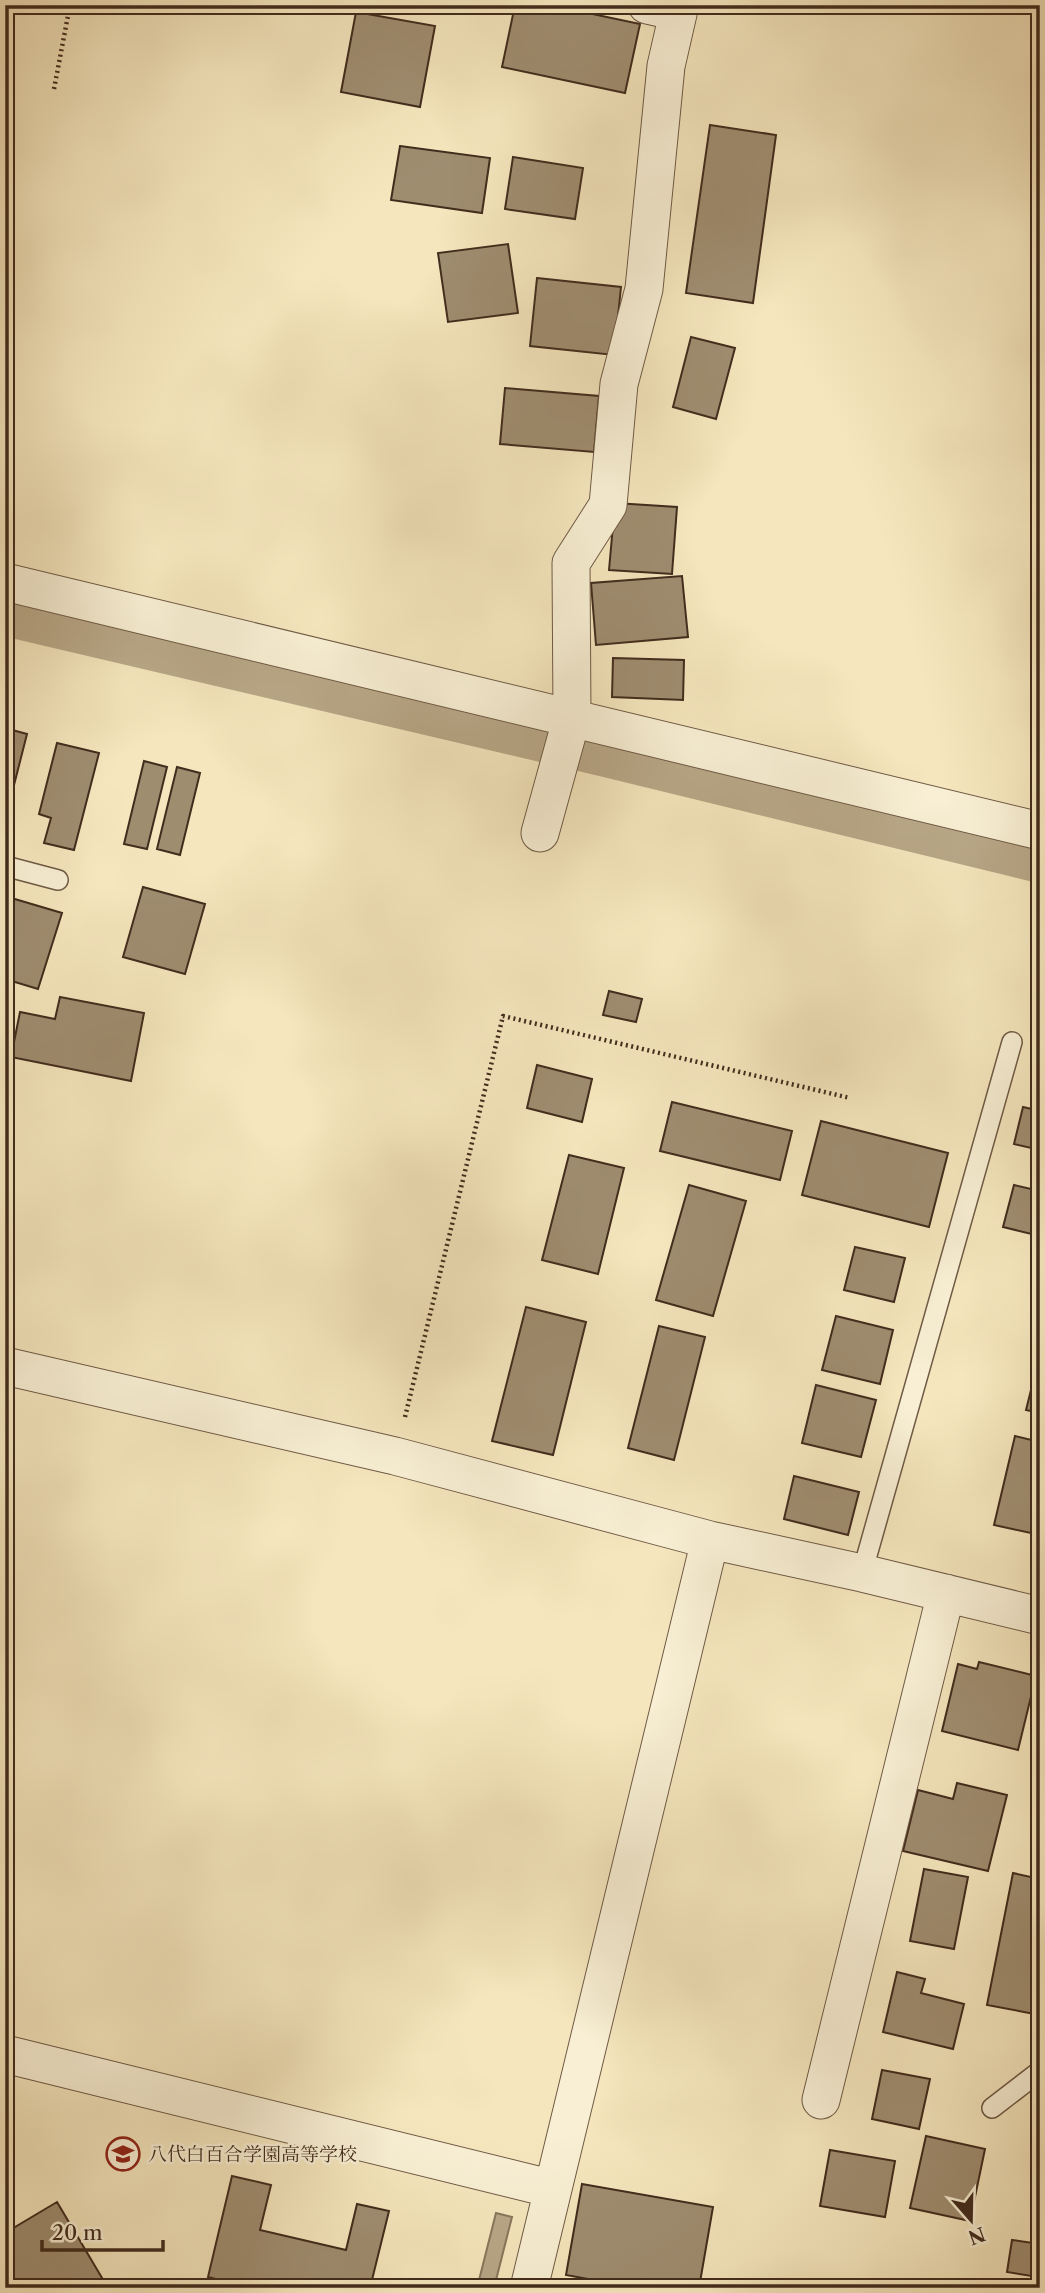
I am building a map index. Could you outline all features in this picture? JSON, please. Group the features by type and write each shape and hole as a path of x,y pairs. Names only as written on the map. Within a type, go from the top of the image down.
{"street":[{"path":"540,832 572,717 571,563 608,505 619,384 644,289 666,66 668,8"},
{"path":"5,582 1036,830"},
{"path":"5,1366 395,1456 710,1539 1040,1616"},
{"path":"529,2288 710,1539"},
{"path":"821,2101 946,1593"},
{"path":"5,2054 553,2189"}],"lane":[{"path":"5,866 58,880"},
{"path":"862,1573 1012,1042"},
{"path":"992,2108 1040,2071"}],"path":[{"path":"54,89 70,5"},
{"path":"1036,830 1034,622 1040,560"},
{"path":"395,1456 503,1016 849,1098"}],"shaded area":[{"path":"496,2213 512,2217 494,2288 477,2288"}],"building":[{"path":"515,5 550,5 640,24 625,93 502,67"},
{"path":"356,12 435,26 420,107 341,92"},
{"path":"710,125 776,135 753,303 686,293"},
{"path":"400,146 490,158 482,213 391,200"},
{"path":"513,157 583,168 575,219 505,209"},
{"path":"508,244 518,313 448,322 438,253"},
{"path":"537,278 621,287 614,355 530,346"},
{"path":"691,337 735,348 716,419 673,407"},
{"path":"505,388 599,396 594,452 500,444"},
{"path":"615,503 677,507 672,574 609,570"},
{"path":"682,576 688,637 596,645 591,583"},
{"path":"613,658 684,660 683,700 612,697"},
{"path":"5,728 27,734 12,793 5,792"},
{"path":"57,743 99,753 74,850 44,843 51,818 39,814"},
{"path":"144,761 167,767 147,849 124,844"},
{"path":"177,767 200,773 180,855 157,849"},
{"path":"143,887 205,904 185,974 123,957"},
{"path":"8,897 62,913 38,989 5,979 5,907"},
{"path":"609,991 642,999 636,1022 603,1015"},
{"path":"60,997 144,1013 131,1081 11,1057 20,1012 55,1019"},
{"path":"537,1065 592,1079 582,1122 527,1108"},
{"path":"1040,1095 1040,1150 1014,1144 1023,1107 1036,1110"},
{"path":"672,1102 792,1131 780,1180 660,1151"},
{"path":"821,1121 948,1153 929,1227 802,1195"},
{"path":"569,1155 624,1168 598,1274 542,1260"},
{"path":"689,1185 746,1201 713,1316 656,1300"},
{"path":"1014,1185 1040,1191 1040,1236 1003,1227"},
{"path":"855,1247 905,1258 894,1302 844,1290"},
{"path":"526,1307 586,1322 553,1455 492,1441"},
{"path":"836,1316 893,1330 880,1384 822,1370"},
{"path":"659,1326 705,1337 674,1460 628,1448"},
{"path":"1037,1366 1040,1366 1040,1413 1026,1410"},
{"path":"816,1385 876,1400 861,1457 802,1443"},
{"path":"1015,1436 1040,1442 1040,1535 994,1525"},
{"path":"794,1476 859,1492 848,1535 784,1519"},
{"path":"979,1662 1036,1676 1018,1750 942,1731 958,1664 977,1669"},
{"path":"957,1783 1007,1795 988,1871 903,1851 918,1790 953,1799"},
{"path":"924,1869 968,1877 954,1949 910,1941"},
{"path":"1013,1873 1040,1879 1040,2015 987,2005"},
{"path":"897,1972 925,1979 921,1993 964,2004 953,2049 883,2032"},
{"path":"882,2070 930,2079 919,2129 872,2119"},
{"path":"926,2136 985,2149 970,2221 910,2208"},
{"path":"830,2150 895,2161 885,2217 820,2206"},
{"path":"232,2176 271,2185 260,2230 346,2250 357,2204 389,2211 370,2288 250,2288 208,2277"},
{"path":"582,2184 713,2207 699,2288 637,2288 566,2275"},
{"path":"57,2202 108,2288 5,2288 5,2233"},
{"path":"1012,2240 1040,2244 1040,2288 1030,2288 1032,2276 1007,2272"}],"waterway":[{"path":"5,615 606,756 1040,862"}],"place":[{"name":"八代白百合学園高等学校","path":"123,2154"}]}
